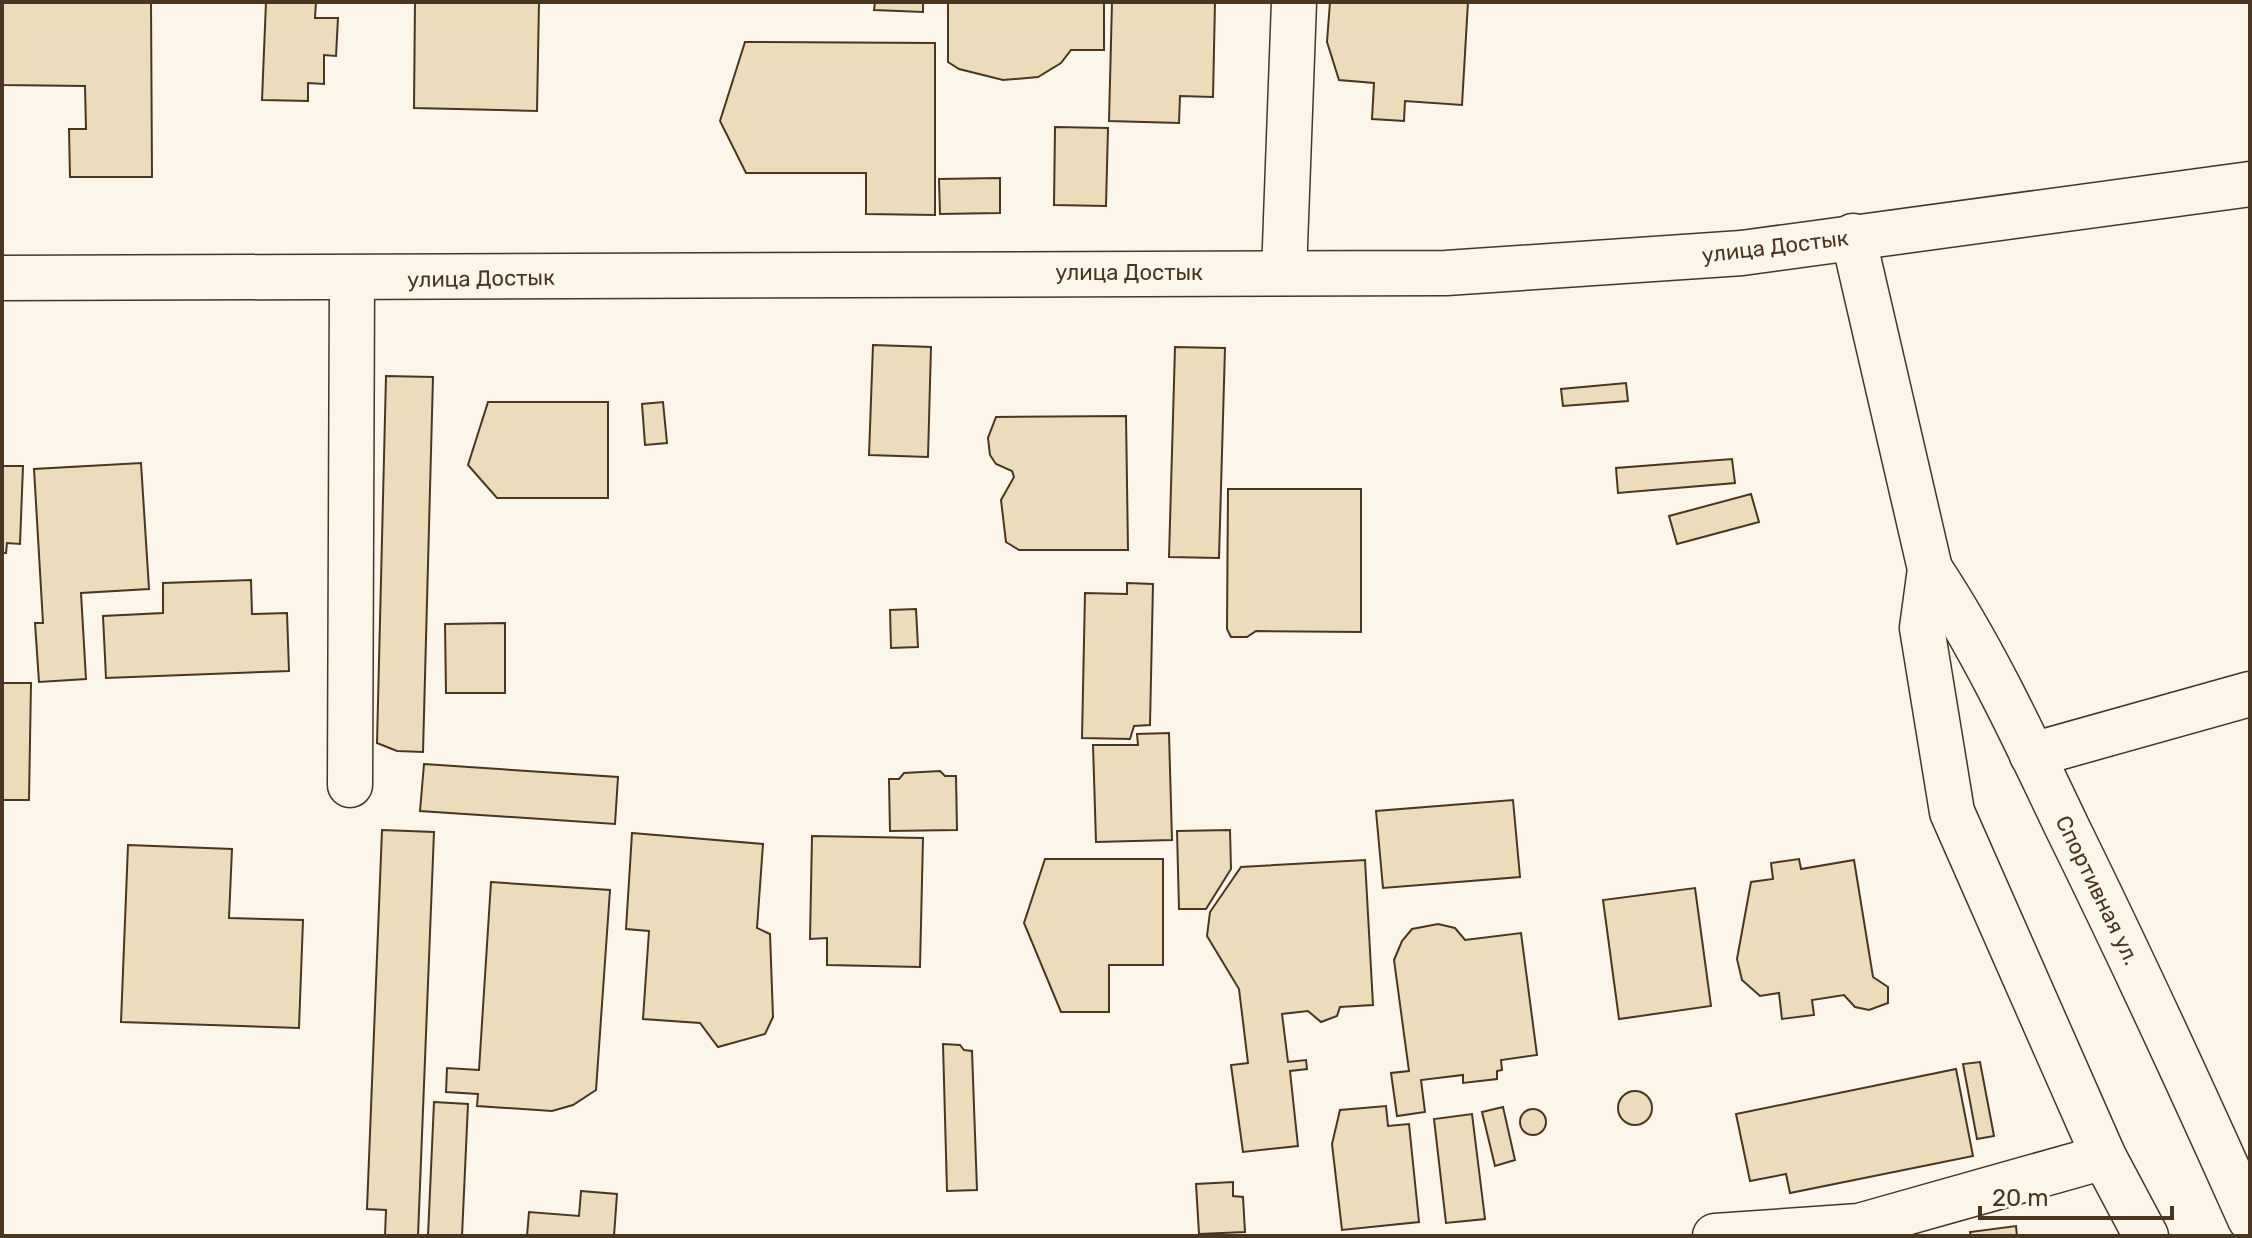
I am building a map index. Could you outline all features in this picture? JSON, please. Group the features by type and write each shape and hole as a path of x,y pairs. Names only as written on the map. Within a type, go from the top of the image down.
{"street":[{"path":"1284,273 1294,2"},
{"name":"улица Достык","path":"2,278 1446,273 1742,253 2250,184"},
{"name":"Спортивная ул.","path":"1853,236 1930,569 1970,630 2032,755 2161,1019 2250,1219"},
{"path":"350,785 352,279"},
{"name":"Спортивная ул.","path":"1930,569 1922,628 1952,812 2104,1157 2146,1236"},
{"path":"2032,755 2250,694"},
{"path":"1715,1236 1859,1226 2104,1157"}],"building":[{"path":"2,2 151,2 152,177 70,177 69,129 86,129 85,86 2,85"},
{"path":"266,2 316,2 315,18 338,18 336,56 324,55 324,84 308,83 308,101 262,100"},
{"path":"415,2 539,2 537,111 414,108"},
{"path":"875,2 923,2 923,12 874,10"},
{"path":"948,2 1104,2 1104,50 1071,50 1061,63 1038,77 1003,80 959,69 948,62"},
{"path":"1112,2 1215,2 1213,97 1180,96 1179,123 1109,121"},
{"path":"1330,2 1468,2 1462,105 1405,101 1404,121 1372,119 1374,83 1339,80 1327,42"},
{"path":"745,42 935,43 935,215 866,214 866,173 746,173 720,121"},
{"path":"1055,127 1108,128 1106,206 1054,205"},
{"path":"1000,178 1000,213 940,214 939,179"},
{"path":"873,345 931,347 928,457 869,455"},
{"path":"1175,347 1225,348 1219,558 1169,557"},
{"path":"386,376 433,377 423,752 397,751 377,743"},
{"path":"1626,383 1628,401 1563,406 1561,389"},
{"path":"488,402 608,402 608,498 497,498 468,465"},
{"path":"663,402 667,443 645,445 642,404"},
{"path":"1126,416 1128,550 1019,550 1006,542 1001,500 1014,477 1012,471 996,464 990,455 988,438 996,417"},
{"path":"1732,459 1735,483 1618,493 1616,468"},
{"path":"141,463 149,589 81,593 86,679 39,682 35,623 43,623 34,469"},
{"path":"2,466 23,466 20,544 7,543 6,553 2,553"},
{"path":"1228,489 1361,489 1361,632 1256,631 1247,637 1231,637 1227,629"},
{"path":"1751,494 1759,522 1677,544 1669,516"},
{"path":"251,580 252,614 287,613 289,671 106,678 103,616 163,613 163,583"},
{"path":"1127,583 1153,584 1150,725 1134,726 1130,739 1082,738 1085,593 1127,594"},
{"path":"916,609 918,647 891,648 890,610"},
{"path":"505,623 505,693 446,693 445,624"},
{"path":"2,683 31,683 29,800 2,800"},
{"path":"1169,733 1172,840 1096,842 1093,745 1138,745 1137,734"},
{"path":"424,764 618,777 615,824 420,811"},
{"path":"940,771 945,776 956,776 957,830 890,831 889,779 899,779 904,773"},
{"path":"1513,800 1520,877 1383,888 1376,811"},
{"path":"382,830 434,832 418,1236 385,1236 386,1210 367,1209"},
{"path":"1230,830 1231,869 1206,909 1179,909 1177,831"},
{"path":"632,833 763,844 757,928 770,934 773,1017 765,1034 718,1047 700,1023 643,1019 649,931 626,929"},
{"path":"812,836 923,838 920,967 827,965 827,938 810,939"},
{"path":"128,845 232,849 229,918 303,920 299,1028 121,1022"},
{"path":"1045,859 1163,859 1163,965 1109,965 1109,1012 1061,1012 1024,923"},
{"path":"1799,859 1801,869 1854,860 1873,977 1888,987 1888,1003 1869,1010 1855,1007 1844,995 1812,1000 1814,1015 1782,1019 1779,993 1760,996 1742,980 1737,959 1751,882 1773,879 1771,863"},
{"path":"1365,860 1373,1005 1340,1007 1337,1016 1321,1022 1308,1011 1282,1014 1288,1062 1306,1060 1307,1069 1290,1071 1298,1146 1243,1152 1231,1065 1248,1063 1239,989 1207,936 1210,912 1241,867"},
{"path":"491,882 610,890 596,1090 573,1105 552,1111 477,1106 478,1094 446,1092 447,1068 479,1070"},
{"path":"1695,888 1711,1006 1619,1019 1603,900"},
{"path":"1438,924 1455,928 1465,940 1521,933 1537,1055 1501,1060 1502,1070 1497,1071 1497,1079 1463,1083 1463,1075 1421,1080 1425,1112 1397,1116 1391,1073 1409,1071 1394,960 1402,941 1412,929"},
{"path":"943,1044 960,1045 964,1050 972,1051 977,1190 947,1191"},
{"path":"1980,1062 1994,1136 1977,1139 1963,1064"},
{"path":"1956,1069 1973,1156 1790,1193 1786,1174 1750,1181 1736,1114"},
{"path":"1635,1091 1647,1096 1652,1108 1647,1120 1635,1125 1623,1120 1618,1108 1623,1096"},
{"path":"434,1102 468,1104 462,1236 428,1236"},
{"path":"1386,1106 1388,1126 1409,1124 1419,1222 1342,1230 1332,1144 1340,1110"},
{"path":"1503,1107 1515,1160 1495,1166 1482,1112"},
{"path":"1533,1109 1542,1113 1546,1122 1542,1131 1533,1135 1524,1131 1520,1122 1524,1113"},
{"path":"1472,1114 1485,1219 1446,1223 1434,1119"},
{"path":"1233,1182 1233,1196 1243,1197 1245,1232 1199,1234 1196,1184"},
{"path":"581,1191 617,1194 614,1236 527,1236 529,1212 579,1216"},
{"path":"2016,1226 2017,1236 1971,1236 1970,1232"}]}
